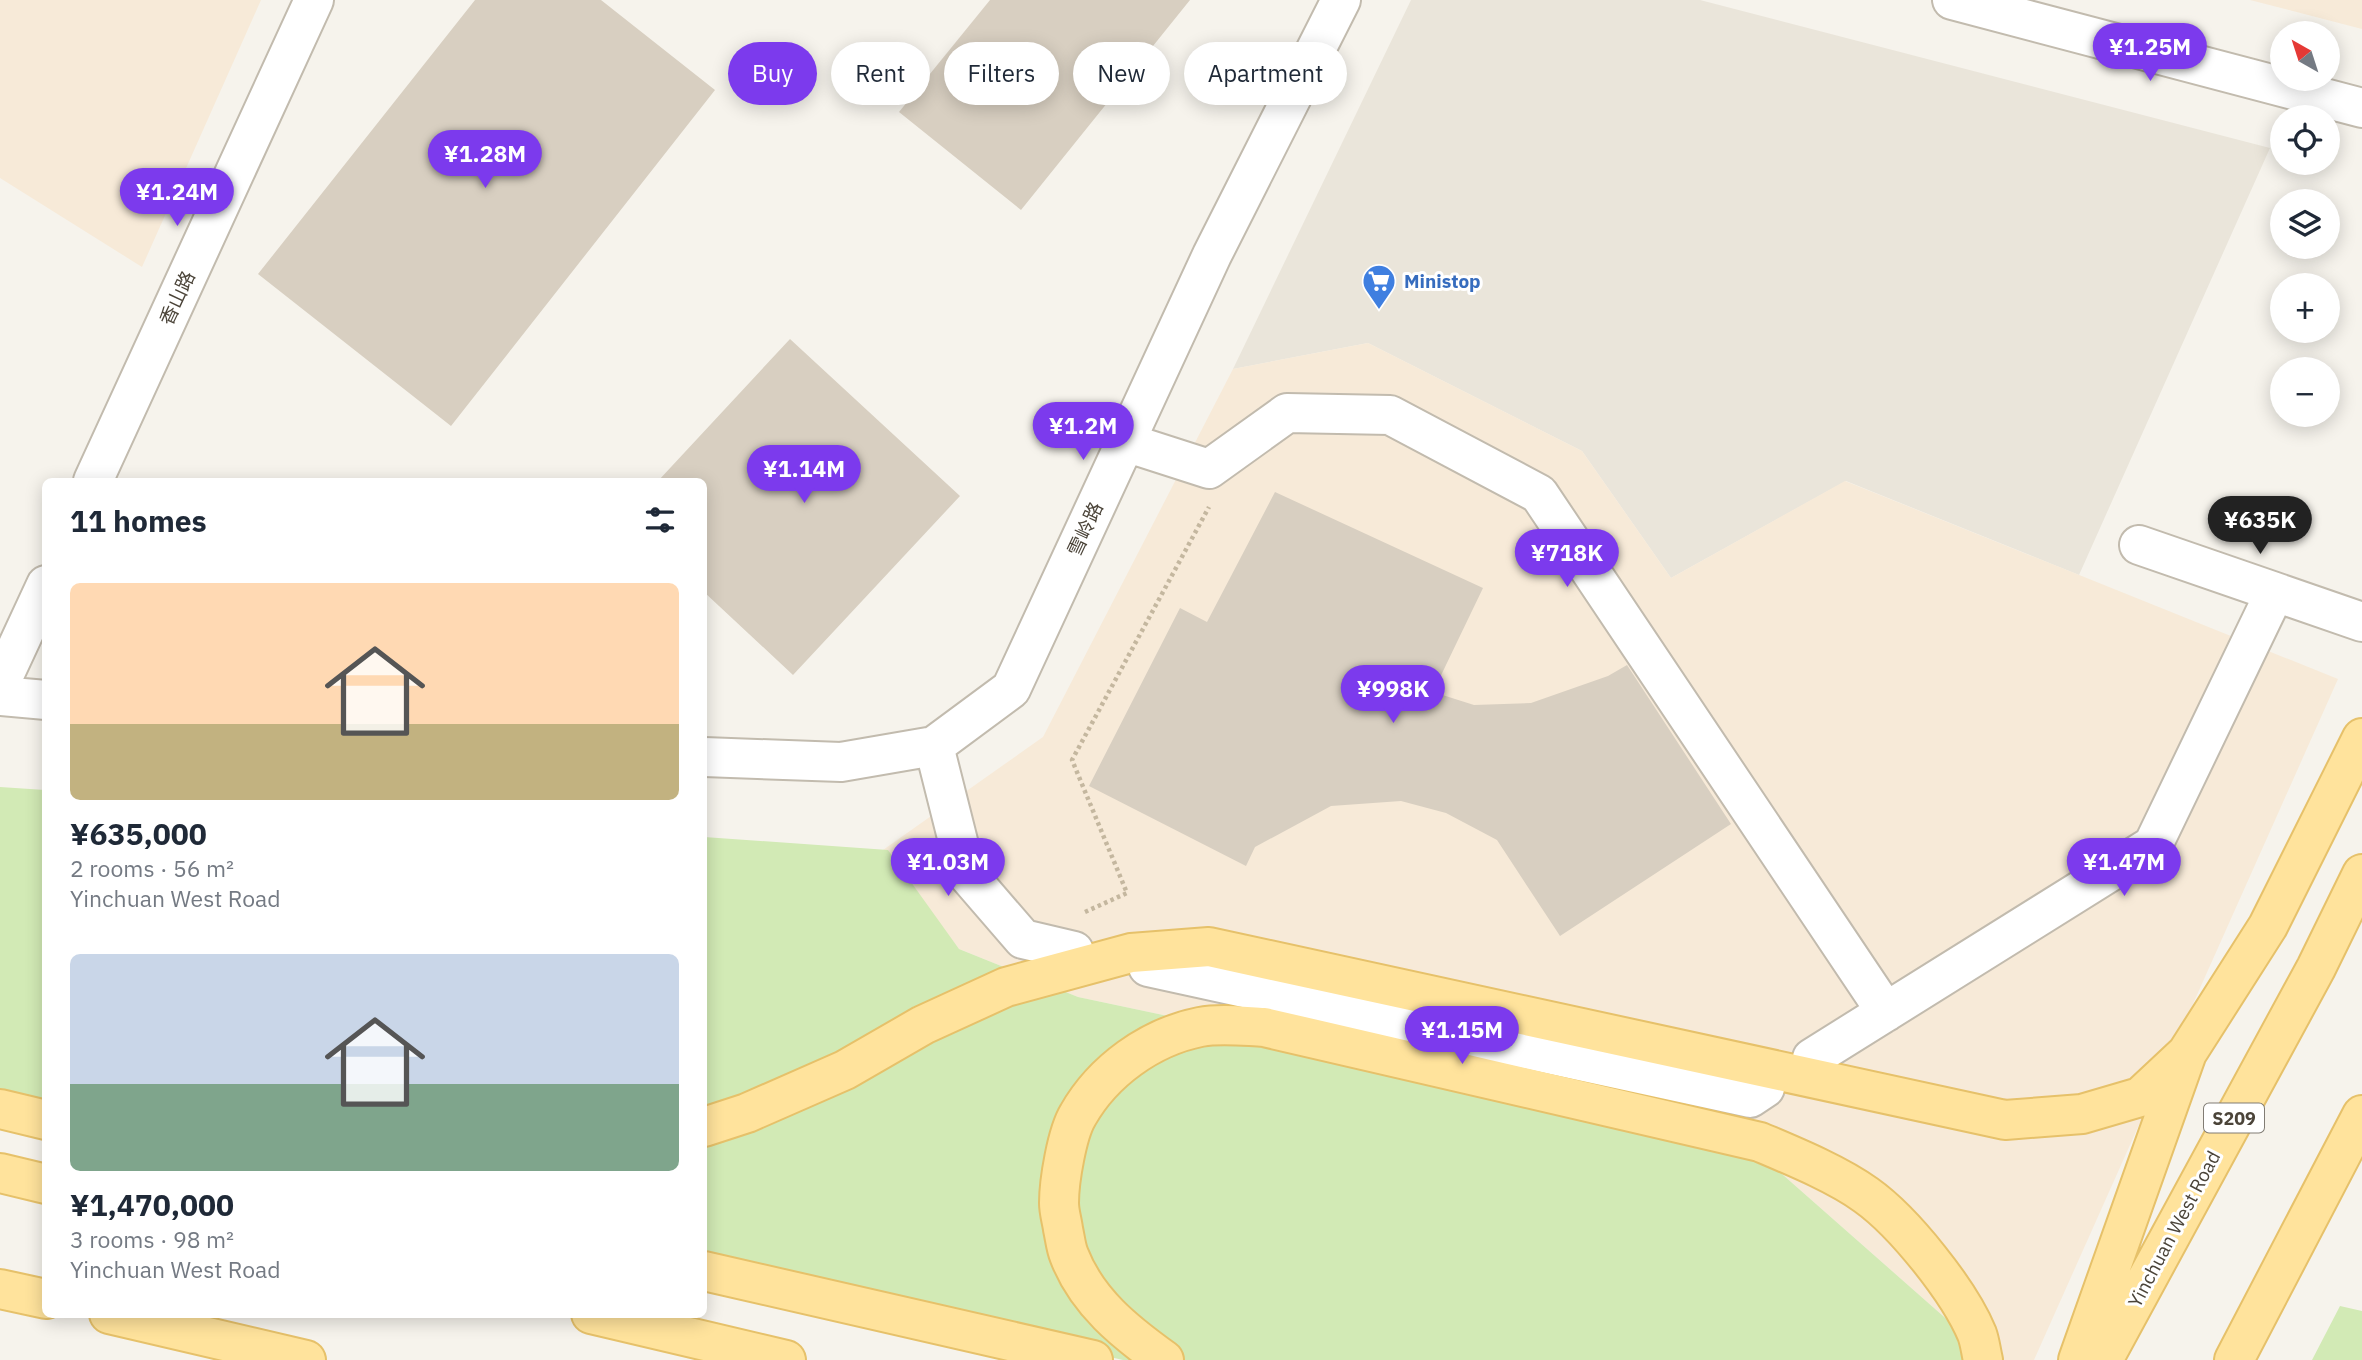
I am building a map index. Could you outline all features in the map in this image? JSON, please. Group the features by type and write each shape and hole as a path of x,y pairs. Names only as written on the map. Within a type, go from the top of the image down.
{"main road":[{"path":"2078,1360 2187,1053 2268,926 2362,738"},
{"name":"Yinchuan West Road","path":"2104,1360 2316,968 2362,874"},
{"path":"707,1126 747,1113 845,1070 923,1025 1006,987 1131,953 1209,947 2005,1120 2082,1114 2140,1097 2187,1053"},
{"path":"1164,1360 1127,1334 1092,1298 1068,1255 1059,1205 1063,1163 1076,1116 1105,1078 1139,1051 1175,1034 1201,1026 1225,1025 1264,1027 1760,1142 1804,1161 1866,1195 1912,1238 1951,1288 1977,1334 1983,1360"},
{"path":"0,1110 42,1119"},
{"path":"2234,1360 2362,1115"},
{"path":"2239,1360 2362,1171"},
{"path":"0,1173 42,1183"},
{"path":"707,1272 1093,1360"},
{"path":"0,1289 42,1298"},
{"path":"126,1318 306,1360"},
{"path":"608,1318 786,1360"}],"street":[{"name":"香山路","path":"94,478 314,0"},
{"name":"雪岭路","path":"707,757 841,762 934,746 1011,689 1212,256 1341,0"},
{"path":"1952,0 2362,108"},
{"path":"1125,442 1209,469 1287,413 1390,415 1539,494 1886,1012"},
{"path":"2139,545 2362,622"},
{"path":"1812,1058 2153,845 2275,592"},
{"path":"0,684 42,594"},
{"path":"0,696 42,700"},
{"path":"934,746 966,873 1023,939 1074,951"},
{"path":"1148,967 1750,1098 1765,1088"}],"path":[{"path":"1081,914 1127,893 1072,760 1210,505"}],"shaded area":[{"path":"0,0 261,0 142,267 0,178"},
{"path":"1411,0 1700,0 2270,148 2079,575 1846,481 1671,578 1582,451 1368,343 1233,369"},
{"path":"2250,0 2362,0 2362,29 2340,23 2340,21"},
{"path":"1368,343 1582,451 1671,578 1845,481 2338,679 2034,1360 1993,1360 1740,1137 1078,997 959,949 883,850 1043,737 1233,369"}],"green space":[{"path":"0,787 42,790 42,1111 0,1102"},
{"path":"707,837 888,850 959,949 1078,997 1740,1137 1993,1360 1123,1360 707,1265"},
{"path":"2340,1306 2362,1311 2362,1360 2312,1360"}],"building":[{"path":"475,0 601,0 715,90 451,426 258,274"},
{"path":"990,0 1190,0 1156,42 1073,42 1073,105 1106,105 1021,210 899,112 905,105 930,105 930,74 944,57 944,105 1059,105 1059,42 956,42"},
{"path":"790,339 960,496 793,675 707,595 707,478 661,478"},
{"path":"1275,492 1483,588 1433,692 1474,705 1531,703 1608,676 1627,665 1731,824 1560,936 1497,840 1446,813 1401,801 1331,806 1255,847 1246,866 1089,786 1180,608 1207,622"}],"place":[{"name":"Ministop","path":"1379,311"}]}
